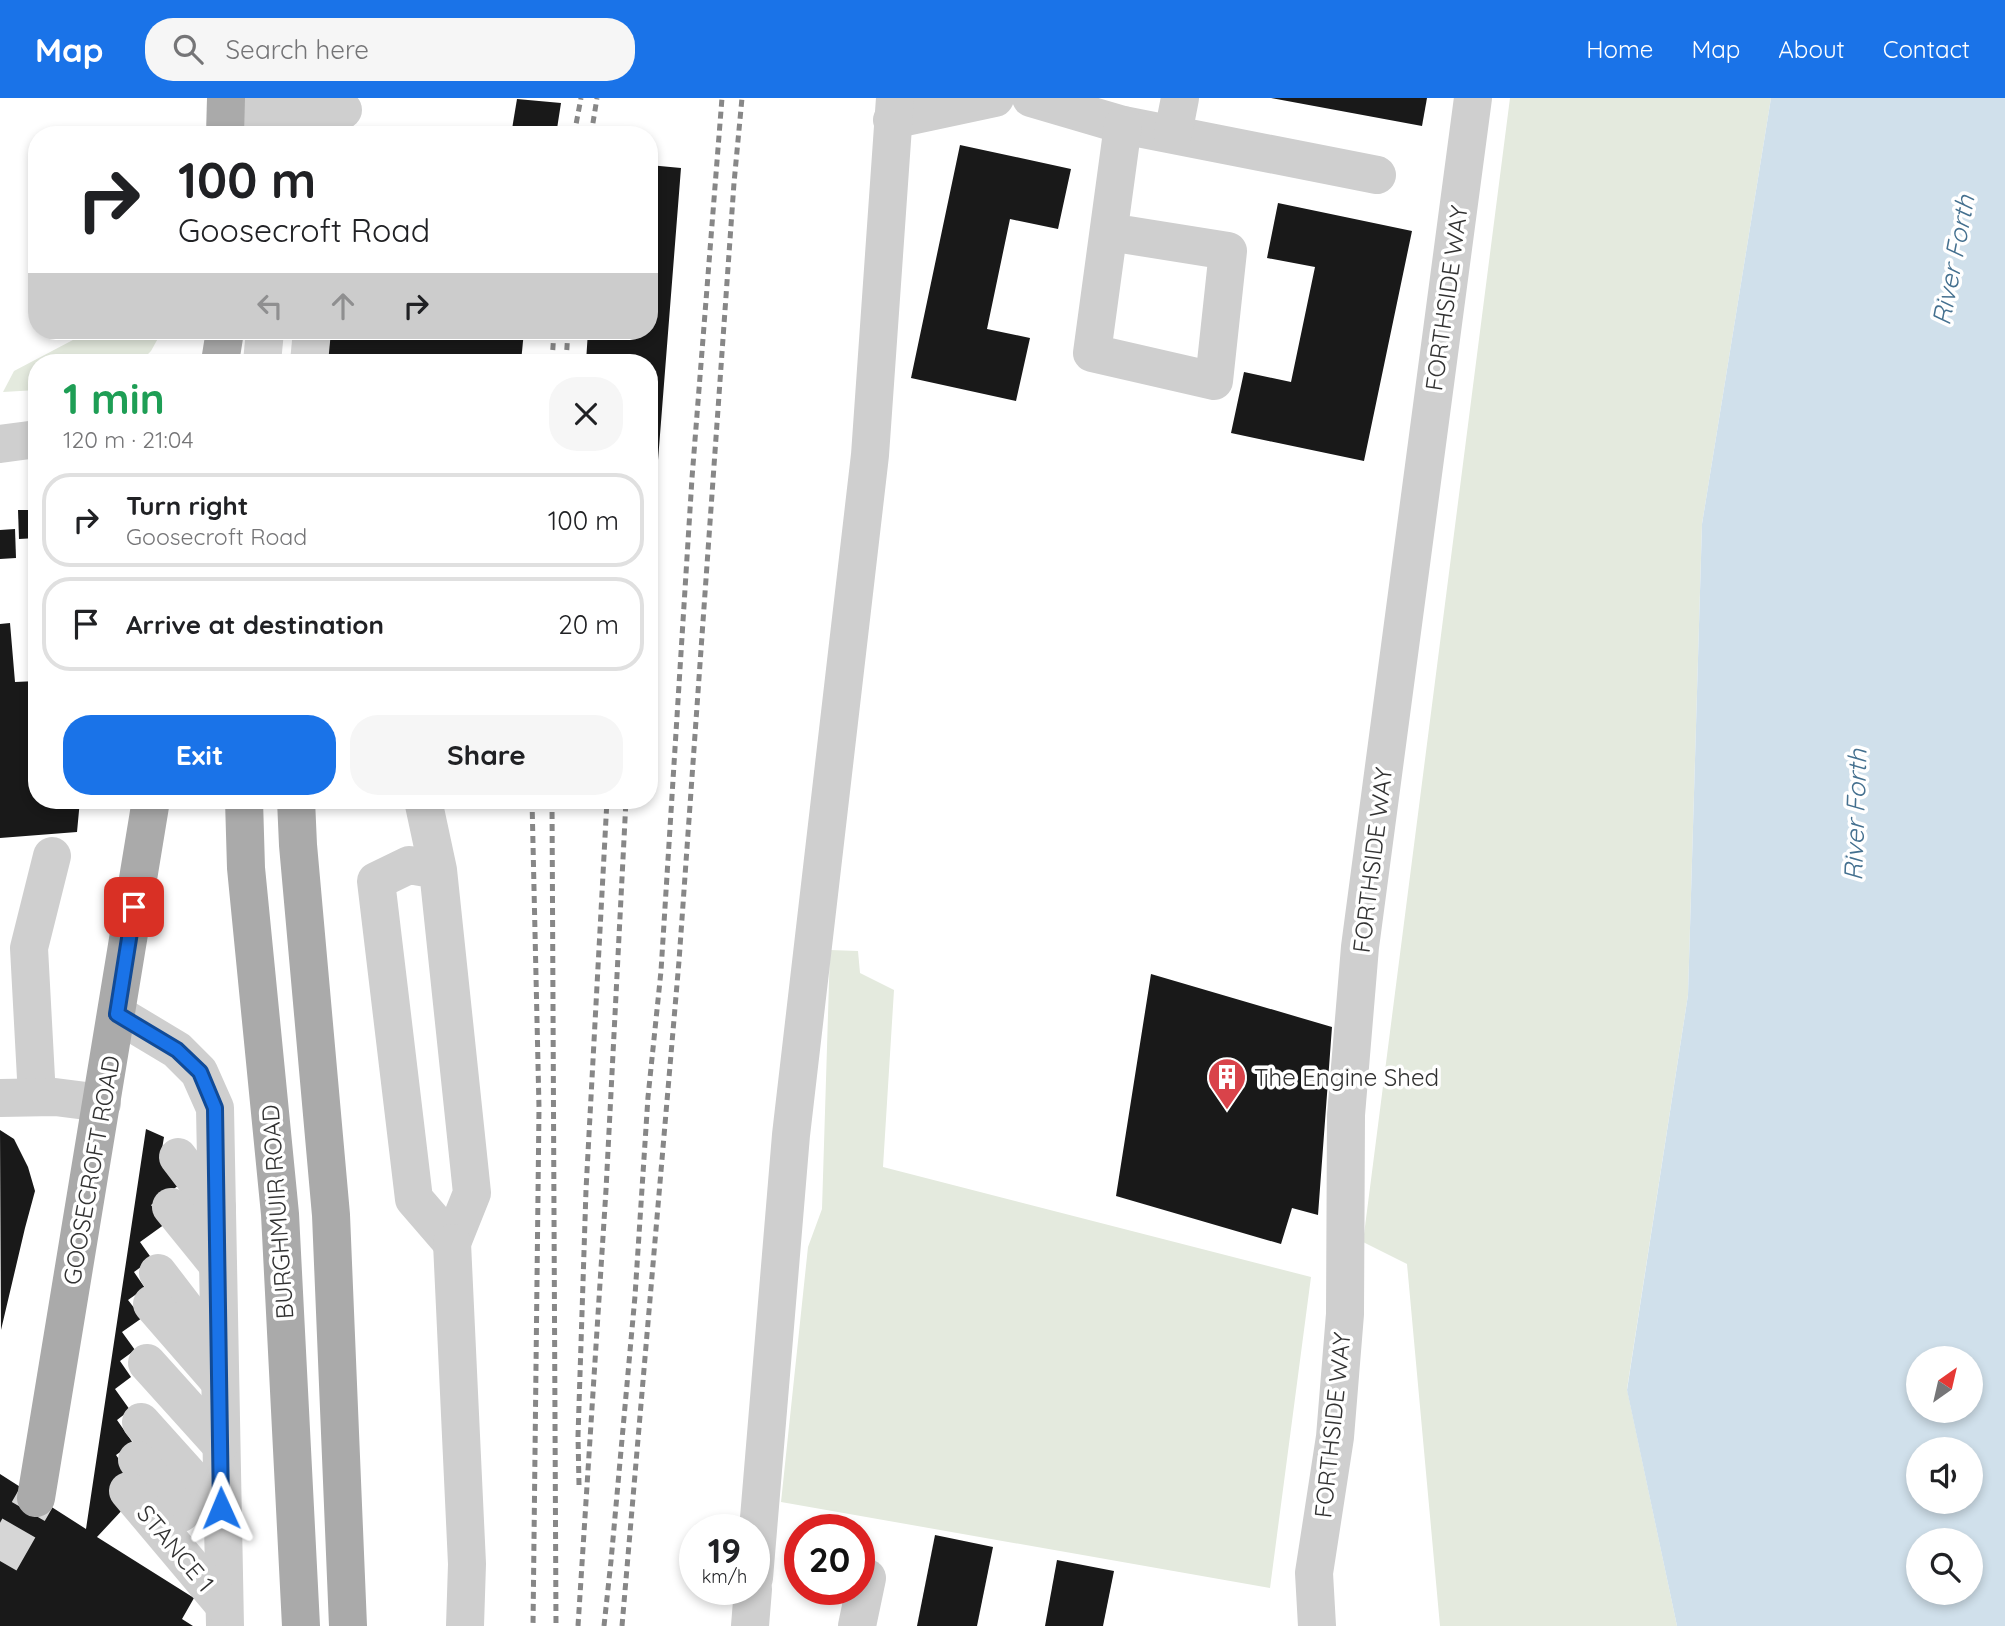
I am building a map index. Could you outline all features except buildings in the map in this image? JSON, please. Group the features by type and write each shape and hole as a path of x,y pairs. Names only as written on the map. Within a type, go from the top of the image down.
{"main road":[{"name":"GOOSECROFT ROAD","path":"36,1498 150,809"},
{"name":"BURGHMUIR ROAD","path":"244,809 246,868 280,1214 301,1626"},
{"name":"BURGHMUIR ROAD","path":"296,809 331,1214 348,1626"}],"street":[{"path":"759,1514 791,1135 870,454 894,109 995,98"},
{"path":"1031,98 1123,125 1176,116 1377,175"},
{"name":"FORTHSIDE WAY","path":"1317,1626 1314,1573 1335,1437 1345,1314 1346,1115 1360,947 1473,98"},
{"path":"226,115 344,110"},
{"path":"1109,232 1228,251 1214,381 1092,353 1123,125"},
{"path":"0,444 28,440"},
{"path":"425,809 438,870 472,1193 452,1243 467,1564 465,1626"},
{"path":"37,1097 29,947 52,856"},
{"path":"438,870 410,865 376,881 414,1199 452,1243"},
{"path":"117,1014 177,1050 200,1072 215,1108 225,1616"},
{"path":"0,1098 55,1097 102,1103"},
{"path":"177,1157 217,1208"},
{"path":"171,1207 218,1265"},
{"path":"151,1333 219,1311"},
{"path":"151,1333 220,1430"},
{"path":"151,1333 220,1430"},
{"path":"151,1333 220,1430"},
{"name":"STANCE 1","path":"223,1564 133,1476 225,1616"},
{"path":"750,1626 752,1605"},
{"path":"857,1626 861,1605"}],"shaded area":[{"path":"1510,98 1771,98 1702,524 1688,995 1627,1389 1677,1626 1440,1626 1407,1264 1363,1242"},
{"path":"73,340 157,340 148,354 46,354"},
{"path":"28,364 28,391 3,392 14,371"},
{"path":"830,950 858,951 860,973 894,990 883,1167 1311,1277 1270,1588 875,1519 875,1514 849,1514 781,1502 808,1247 822,1209"}],"water":[{"name":"River Forth","path":"1771,98 2005,98 2005,1626 1677,1626 1627,1390 1688,995 1702,524"}],"tunnel":[{"path":"332,126 334,98"},
{"path":"263,354 264,340"},
{"path":"310,354 311,340"},
{"path":"0,1561 36,1498"}],"railway":[{"path":"576,126 581,98"},
{"path":"592,126 597,98"},
{"path":"604,1626 635,1296 648,1097 661,971 692,478 722,98"},
{"path":"622,1626 679,961 742,98"},
{"path":"553,340 553,354"},
{"path":"567,340 567,354"},
{"path":"532,809 539,1108 533,1626"},
{"path":"552,809 556,1626"},
{"path":"579,1485 578,1436 586,1190 607,809"},
{"path":"578,1626 606,1190 626,809"}],"place":[{"name":"The Engine Shed","path":"1227,1111"}],"route":[{"path":"134,907 117,1014 177,1050 200,1072 215,1108 221,1508"}]}
